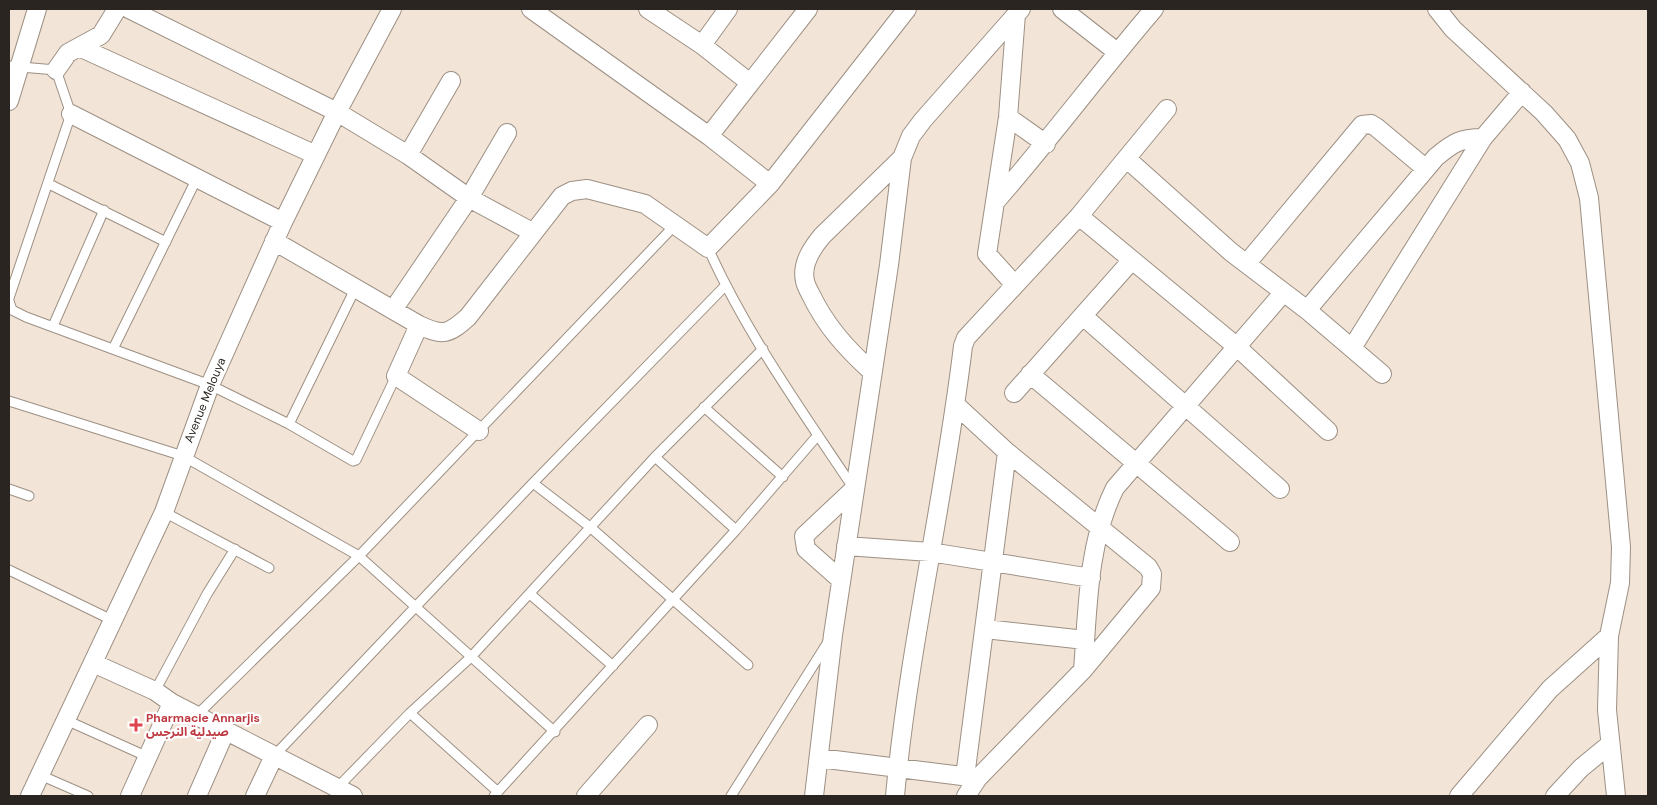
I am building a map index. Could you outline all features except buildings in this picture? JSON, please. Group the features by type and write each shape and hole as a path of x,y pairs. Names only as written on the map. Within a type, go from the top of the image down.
{"street":[{"path":"9,101 14,66 37,9"},
{"path":"56,70 68,53 101,35 117,9"},
{"path":"128,9 337,112 408,155 469,198 532,232"},
{"name":"Avenue Melouya","path":"30,796 164,512 210,385 274,241 337,112 392,9"},
{"path":"532,9 709,136 770,184"},
{"path":"648,9 702,45 750,83"},
{"path":"702,45 728,9"},
{"path":"709,136 808,9"},
{"path":"274,241 356,286 392,310 436,333 443,333 456,328 468,317 532,232 562,196 572,191 587,189 645,204 708,248 770,184 907,9"},
{"path":"1062,9 1117,52"},
{"path":"997,200 1046,144 1117,52 1154,9"},
{"path":"1437,9 1453,29 1522,92 1567,139 1580,163 1589,198 1621,547 1620,583 1609,636 1606,710 1616,796"},
{"path":"1015,285 987,254 997,200 1008,117 1018,11"},
{"path":"814,796 833,635 889,265 902,158 922,120 1018,11"},
{"path":"79,46 316,155"},
{"path":"408,155 451,81"},
{"path":"1352,348 1483,138 1522,92"},
{"path":"895,796 930,552 956,405 963,346 966,338 987,318 1079,216 1167,109"},
{"path":"71,114 283,222"},
{"path":"1008,117 1046,144"},
{"path":"1247,263 1362,125 1371,124 1376,127 1425,168"},
{"path":"392,310 469,198 507,132"},
{"path":"1307,310 1425,168 1453,143 1466,138 1483,138"},
{"path":"872,371 839,340 821,316 805,281 806,264 812,249 822,236 902,158"},
{"path":"1126,158 1231,252 1307,310 1382,374"},
{"path":"1079,216 1236,346 1328,431"},
{"path":"1014,393 1132,260"},
{"path":"1082,670 1090,578 1099,525 1115,488 1283,293"},
{"path":"1083,316 1280,489"},
{"path":"420,324 396,376 479,431"},
{"path":"1030,374 1230,542"},
{"path":"956,405 1007,452 1099,525 1148,567 1152,574 1151,588 1082,670 972,778"},
{"path":"966,796 972,778 985,628 1007,452"},
{"path":"841,580 806,549 804,536 854,489"},
{"path":"846,546 930,552 1090,578"},
{"path":"985,628 1085,640"},
{"path":"1459,796 1550,689 1609,636"},
{"path":"93,662 155,691 172,703 274,756 329,789 353,796"},
{"path":"130,796 172,703"},
{"path":"586,796 648,725"},
{"path":"198,796 226,730"},
{"path":"1555,796 1581,768 1609,745"},
{"path":"255,796 274,756"},
{"path":"819,758 972,778"}],"lane":[{"path":"14,66 56,70 71,114 49,184 13,270 9,299 12,310 210,385 289,424 354,461 396,376"},
{"path":"113,349 198,178"},
{"path":"49,184 166,242"},
{"path":"53,326 104,210"},
{"path":"197,715 360,556 676,224"},
{"path":"708,248 725,286 762,349 854,489"},
{"path":"289,424 356,286"},
{"path":"274,756 533,483 725,286"},
{"path":"329,789 470,657 655,457 762,349"},
{"path":"9,401 183,456 360,556 555,732"},
{"path":"704,407 783,477"},
{"path":"410,713 496,794 555,732 783,477 818,435"},
{"path":"655,457 736,530"},
{"path":"533,483 590,528 748,665"},
{"path":"9,489 29,496"},
{"path":"164,512 269,568"},
{"path":"155,691 207,594 235,549"},
{"path":"9,570 114,621"},
{"path":"530,594 614,666"},
{"path":"730,796 833,635"},
{"path":"66,720 148,757"},
{"path":"40,775 88,796"}],"place":[{"name":"Pharmacie Annarjis صيدلية النرجس","path":"136,725"}]}
